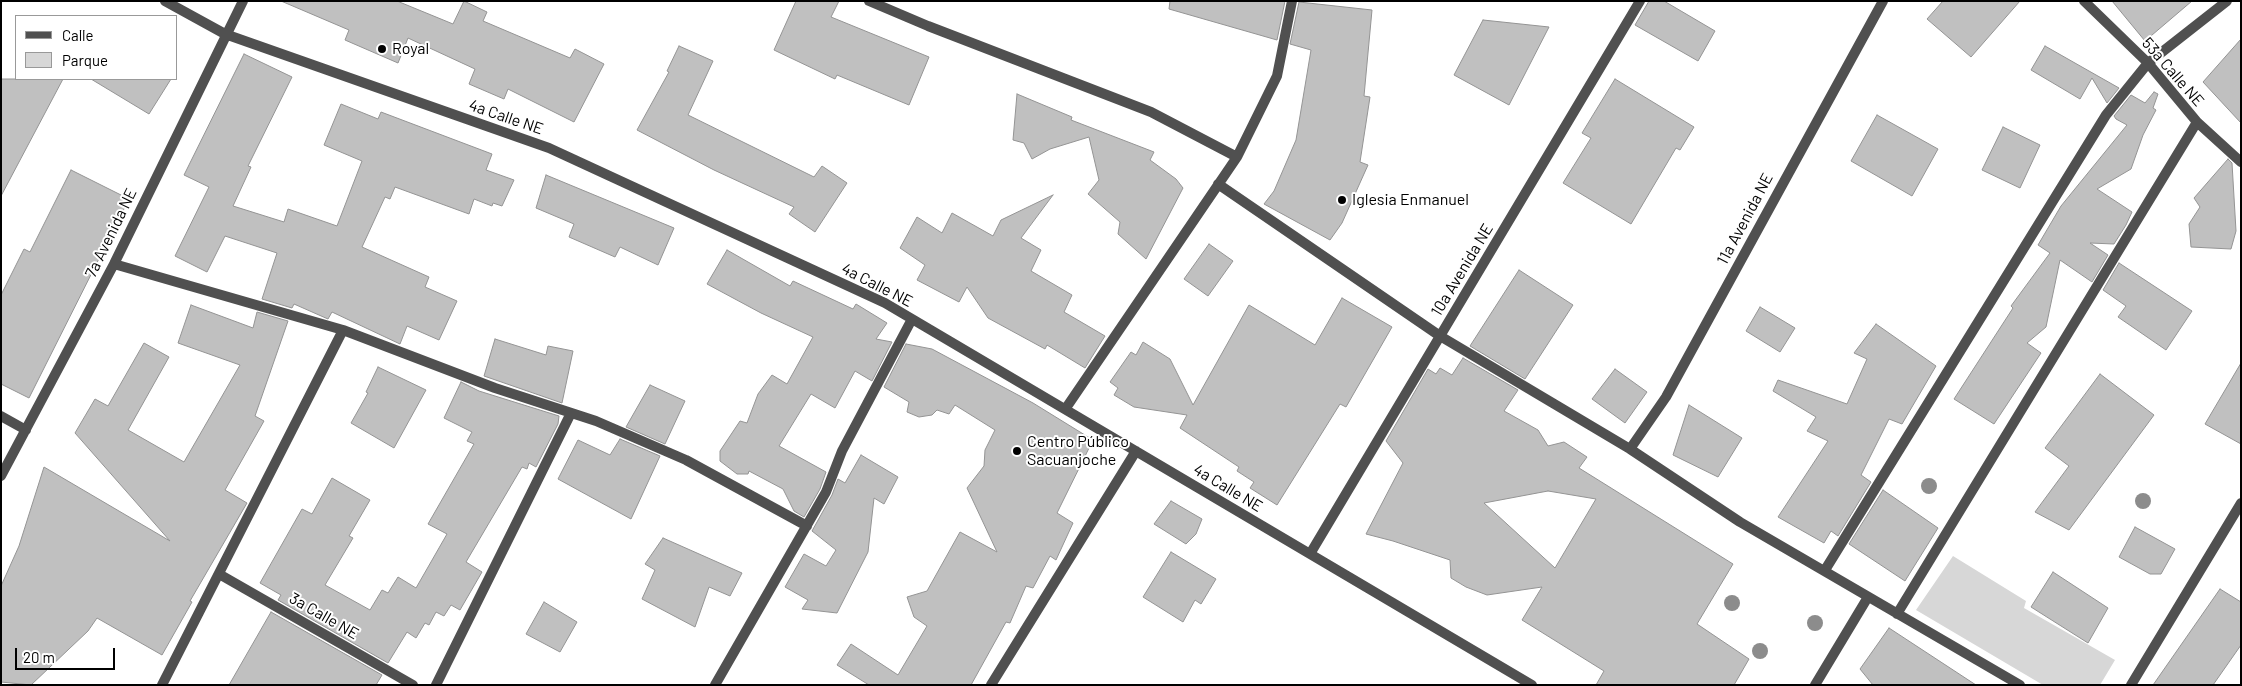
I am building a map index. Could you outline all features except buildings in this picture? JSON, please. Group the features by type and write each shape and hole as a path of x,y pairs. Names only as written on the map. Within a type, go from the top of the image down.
{"street":[{"name":"4a Calle NE","path":"165,1 225,34 549,148 885,303 1066,408 1310,554 1513,680 1532,685"},
{"name":"7a Avenida NE","path":"1,476 114,264 225,34 243,1"},
{"path":"869,1 928,26 1151,112 1237,156"},
{"path":"1066,408 1237,156 1277,76 1292,1"},
{"name":"10a Avenida NE","path":"1310,554 1640,1"},
{"name":"11a Avenida NE","path":"1630,449 1666,397 1883,1"},
{"name":"53a Calle NE","path":"2084,1 2148,63 2197,122 2241,162"},
{"path":"1825,570 2106,115 2148,63 2227,1"},
{"path":"1897,614 2197,122"},
{"path":"1218,184 1440,336 1630,449 1740,522 2020,685"},
{"path":"114,264 343,330 495,388 596,421 686,460 808,526"},
{"path":"715,685 808,526 826,492 842,450 912,320"},
{"path":"162,685 343,330"},
{"path":"436,685 571,413"},
{"path":"1,416 26,430"},
{"path":"991,685 1136,451"},
{"path":"2132,685 2241,503"},
{"name":"3a Calle NE","path":"219,574 413,685"},
{"path":"1815,685 1868,597"}],"green space":[{"path":"1953,556 2026,601 2024,608 2115,660 2100,685 2043,685 1916,610"}],"place":[{"name":"Royal","path":"382,49"},
{"name":"Iglesia Enmanuel","path":"1342,200"},
{"name":"Centro Público Sacuanjoche","path":"1017,451"}]}
